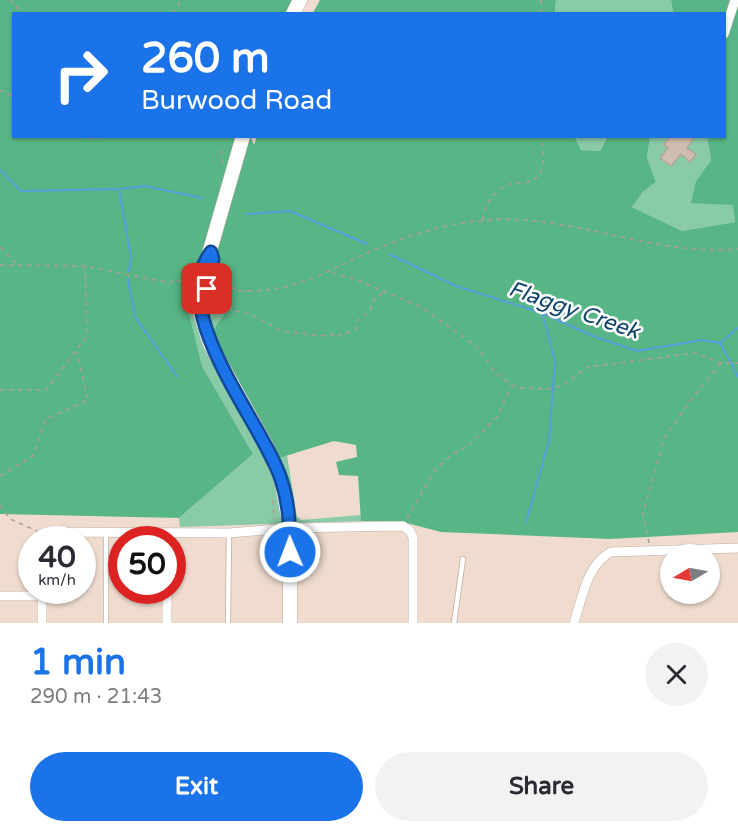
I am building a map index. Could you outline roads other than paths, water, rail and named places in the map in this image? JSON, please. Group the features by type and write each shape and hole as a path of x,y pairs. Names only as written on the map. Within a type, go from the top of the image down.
{"main road":[{"path":"242,138 211,252 207,257 209,289 201,313 210,344 277,469 287,500 290,528 290,623"}],"street":[{"path":"726,28 735,0"},
{"path":"186,535 290,528 407,528 413,537 413,623"},
{"path":"96,532 106,532"},
{"path":"574,623 589,578 603,556 620,550 738,548"},
{"path":"0,596 18,595"},
{"path":"42,604 42,623"},
{"path":"167,604 167,623"}],"lane":[{"path":"106,532 106,623"},
{"path":"228,623 229,533"},
{"path":"454,623 463,559"}],"waterway":[{"name":"Flaggy Creek","path":"0,170 21,191 119,189 145,186 202,198"},
{"path":"119,189 131,258 129,271"},
{"name":"Flaggy Creek","path":"246,214 290,211 367,244"},
{"name":"Flaggy Creek","path":"389,254 456,286 542,313 593,336 637,351 702,340 720,343 738,376"},
{"path":"128,279 135,317 177,376"},
{"path":"526,523 549,440 555,361 542,313"},
{"path":"720,343 738,328"}]}
